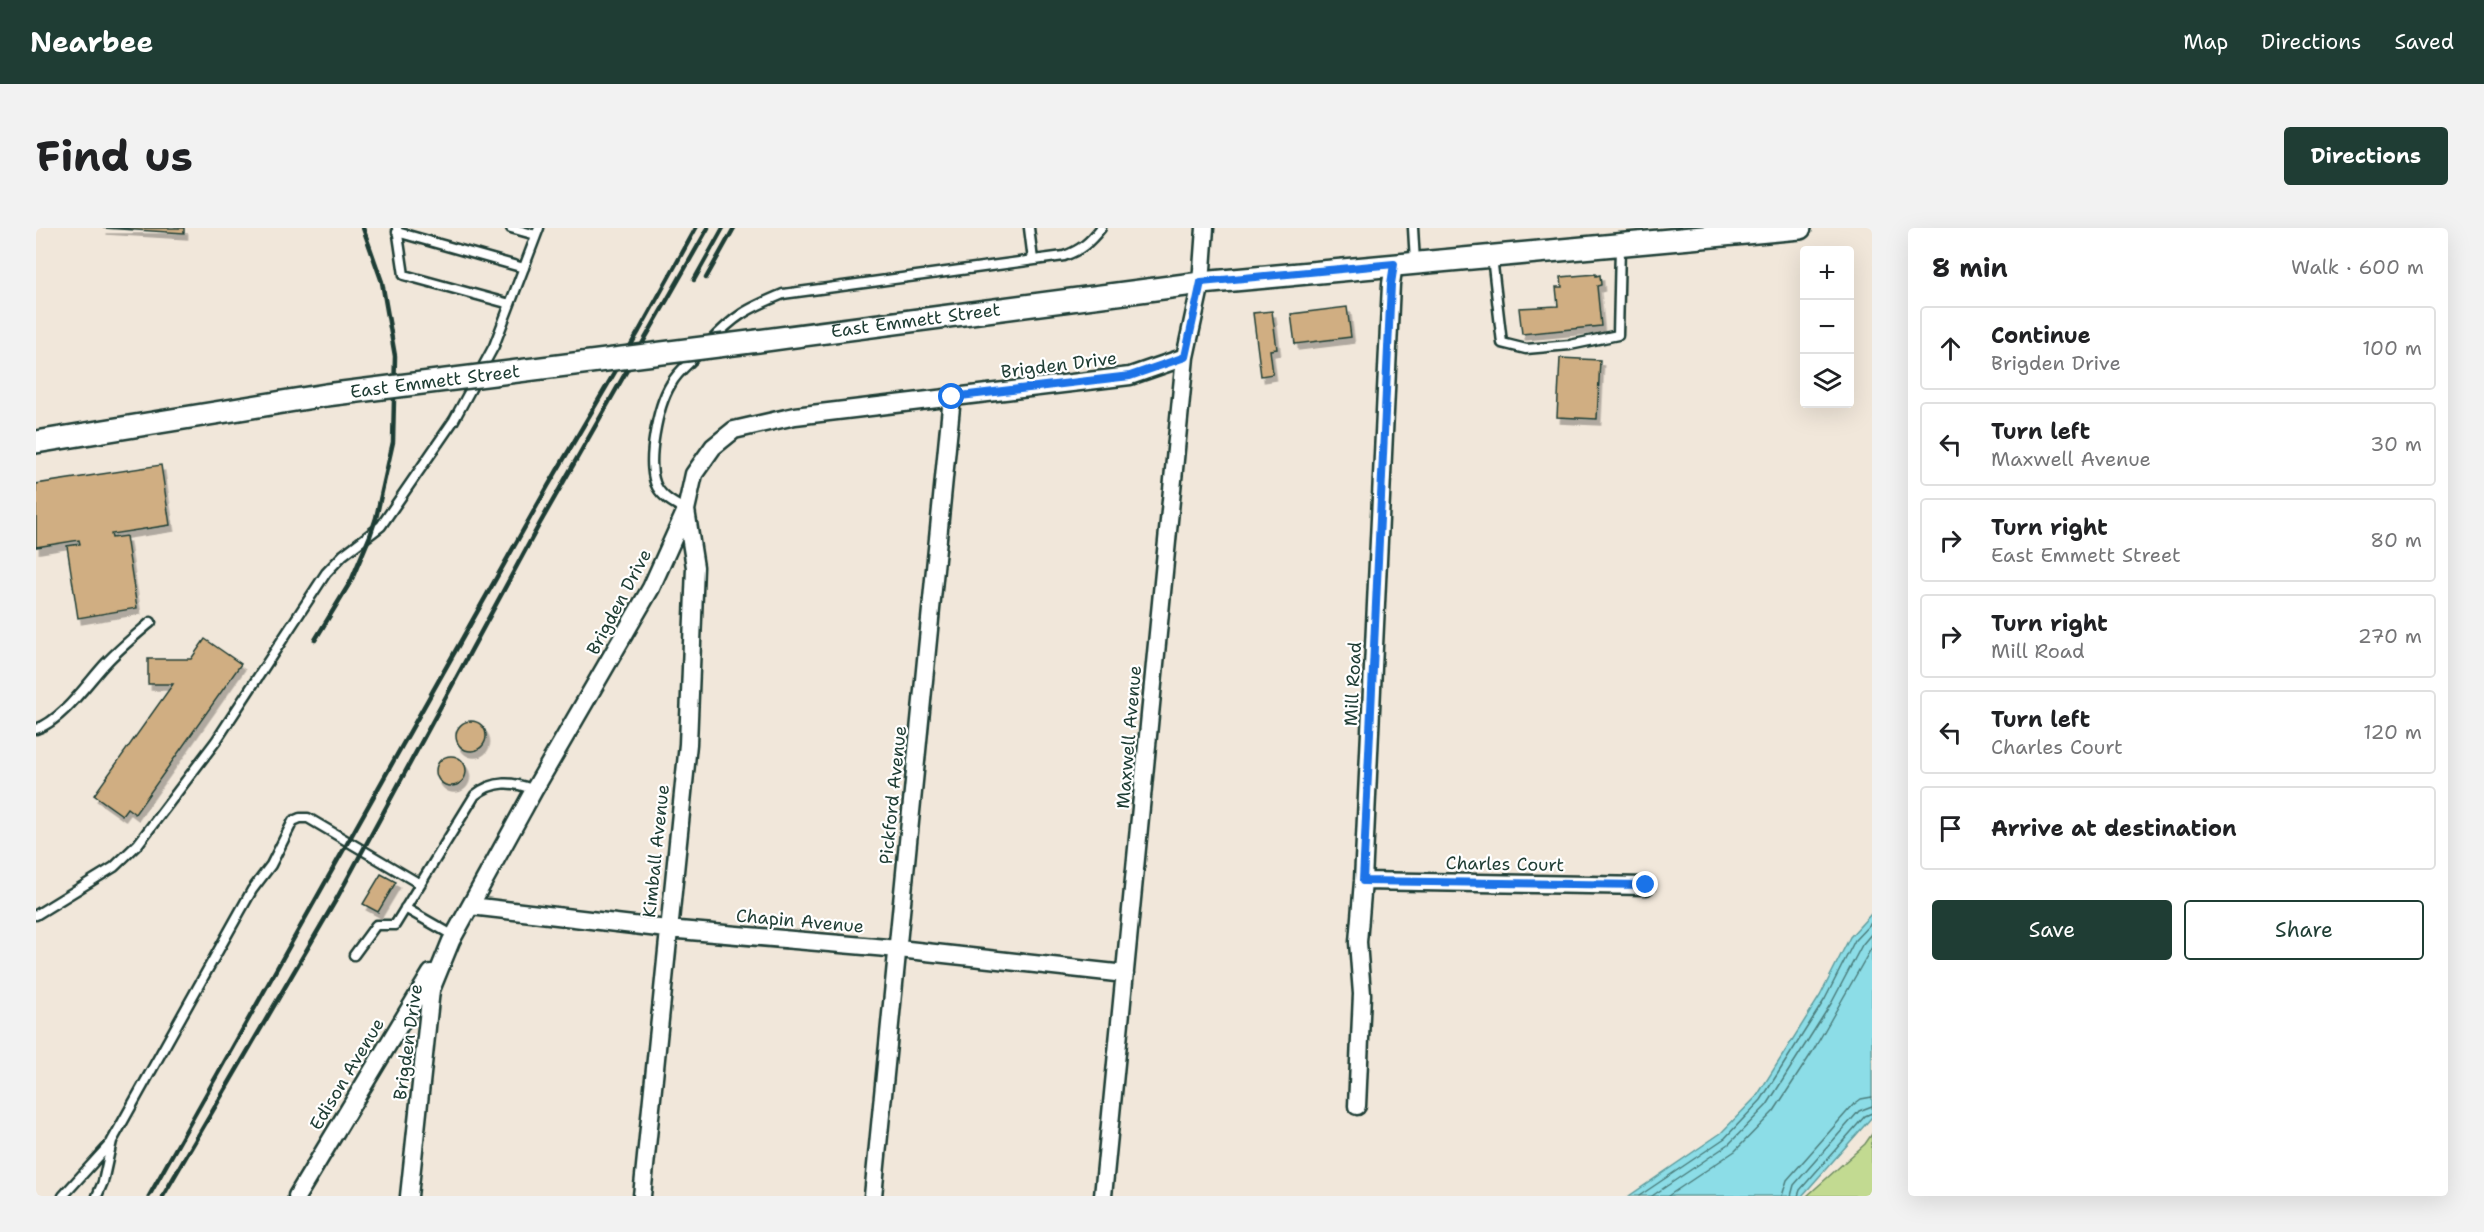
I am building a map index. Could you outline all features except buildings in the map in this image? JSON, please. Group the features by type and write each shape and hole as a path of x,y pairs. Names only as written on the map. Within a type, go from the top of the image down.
{"street":[{"name":"Maxwell Avenue","path":"1103,1196 1185,357 1201,282 1205,228"},
{"name":"East Emmett Street","path":"36,442 326,396 1201,282 1800,228"},
{"name":"Mill Road","path":"1357,1106 1362,994 1358,942 1363,881 1391,284 1404,263"},
{"name":"Brigden Drive","path":"409,1196 431,990 452,939 534,790 651,588 686,510 694,474 713,447 734,430 795,416 1130,376 1185,357"},
{"name":"Pickford Avenue","path":"873,1196 952,397"},
{"name":"Kimball Avenue","path":"642,1196 667,929 688,744 695,567 686,510"},
{"name":"Charles Court","path":"1363,881 1646,885"},
{"name":"Chapin Avenue","path":"471,906 667,929 899,949 1125,974"},
{"name":"Edison Avenue","path":"297,1196 452,939"}],"lane":[{"path":"36,915 114,867 138,844 216,741 326,573 343,555 370,536 389,516 454,420 494,346 537,232 511,228"},
{"path":"1029,228 1033,260"},
{"path":"686,510 670,501 656,485 653,466 654,433 673,380 729,321 746,310 783,294 1064,256 1089,243 1101,228"},
{"path":"1404,263 1413,228"},
{"path":"510,304 404,275 397,230 524,268"},
{"path":"1492,255 1502,343 1526,349 1570,345 1618,335 1621,243"},
{"path":"36,729 45,726 62,712 108,660 151,622"},
{"path":"354,955 376,925 395,925 475,795 486,787 500,783 514,783 534,790"},
{"path":"63,1196 112,1141 252,890 271,865 293,821 308,818 420,884"},
{"path":"405,908 452,939"},
{"path":"97,1196 103,1182 112,1141"}],"green space":[{"path":"1872,1134 1872,1196 1807,1196 1865,1144"}],"water":[{"path":"1872,913 1872,1117 1802,1196 1629,1196 1721,1133 1757,1096 1820,996 1850,937"}],"railway":[{"path":"315,640 351,581 370,536 393,442 395,356 382,282 363,228"},
{"path":"149,1196 548,486 639,331 696,228"},
{"path":"163,1196 337,898 539,525 708,228"},
{"path":"694,280 723,228"},
{"path":"706,278 734,228"}],"route":[{"path":"952,397 1130,376 1185,357 1201,282 1394,264 1391,284 1363,881 1646,885"}]}
